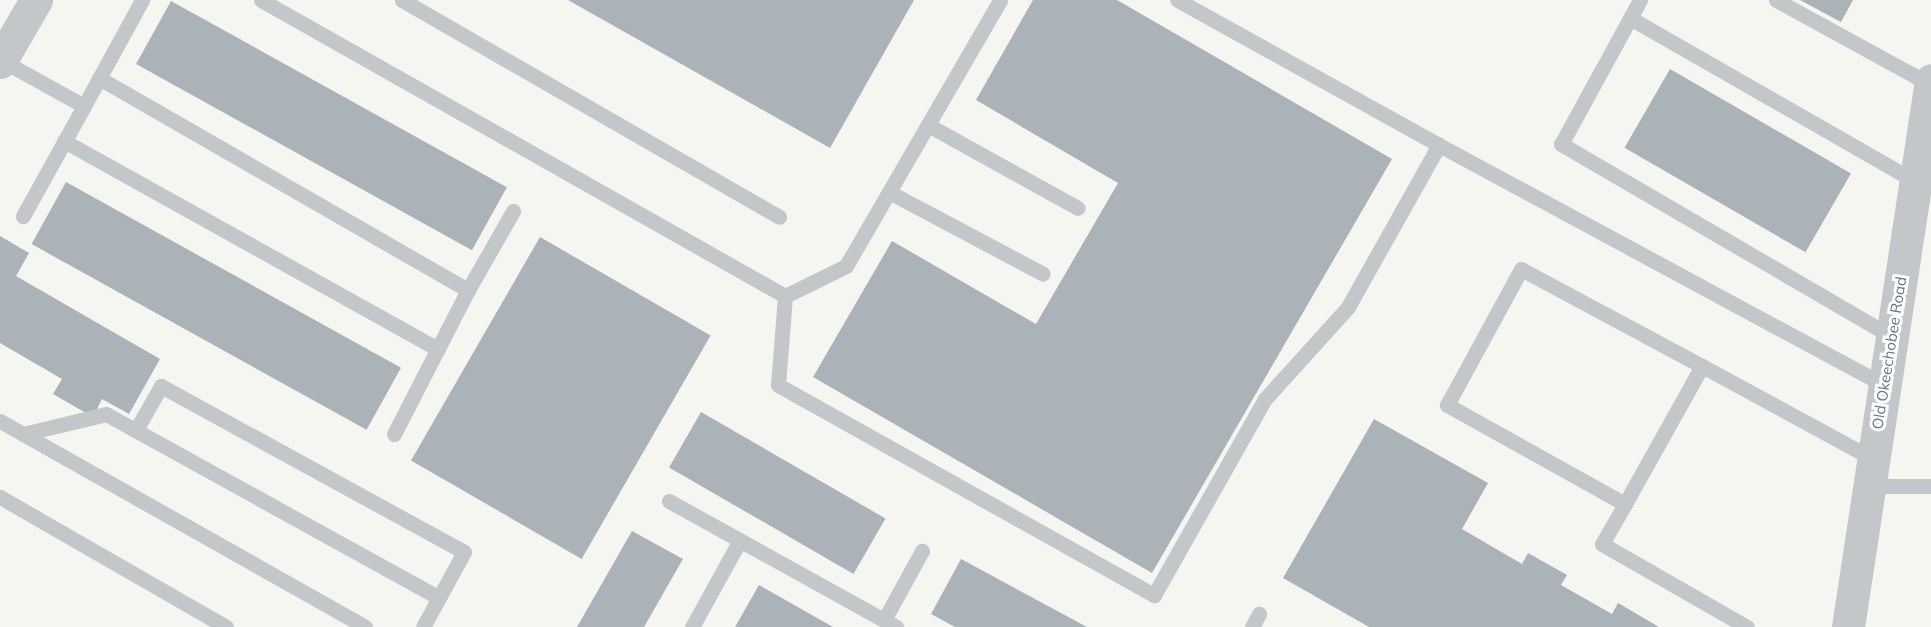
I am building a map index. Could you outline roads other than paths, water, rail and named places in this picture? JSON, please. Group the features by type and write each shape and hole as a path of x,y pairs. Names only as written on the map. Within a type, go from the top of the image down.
{"street":[{"path":"1,61 36,0"},
{"name":"Old Okeechobee Road","path":"1848,627 1931,83"}],"lane":[{"path":"23,216 142,0"},
{"path":"261,0 785,296"},
{"path":"402,0 779,217"},
{"path":"785,296 846,266 1000,0"},
{"path":"1177,0 1439,145 1884,385"},
{"path":"1640,0 1561,144 1891,336"},
{"path":"1776,0 1931,83"},
{"path":"1630,18 1915,181"},
{"path":"1,61 84,106"},
{"path":"99,78 468,290"},
{"path":"928,125 1078,208"},
{"path":"64,141 438,349"},
{"path":"785,296 778,385 1154,595 1265,399 1348,308 1439,145"},
{"path":"889,192 1043,274"},
{"path":"394,434 468,290 513,211"},
{"path":"1625,504 1447,405 1521,269 1701,366 1871,473 1931,486"},
{"path":"1701,366 1602,544 1747,627"},
{"path":"136,430 161,386 464,552 423,627"},
{"path":"22,434 106,414 439,598"},
{"path":"0,421 364,627"},
{"path":"0,497 226,627"},
{"path":"669,501 890,624 922,551"},
{"path":"692,627 740,540"}]}
